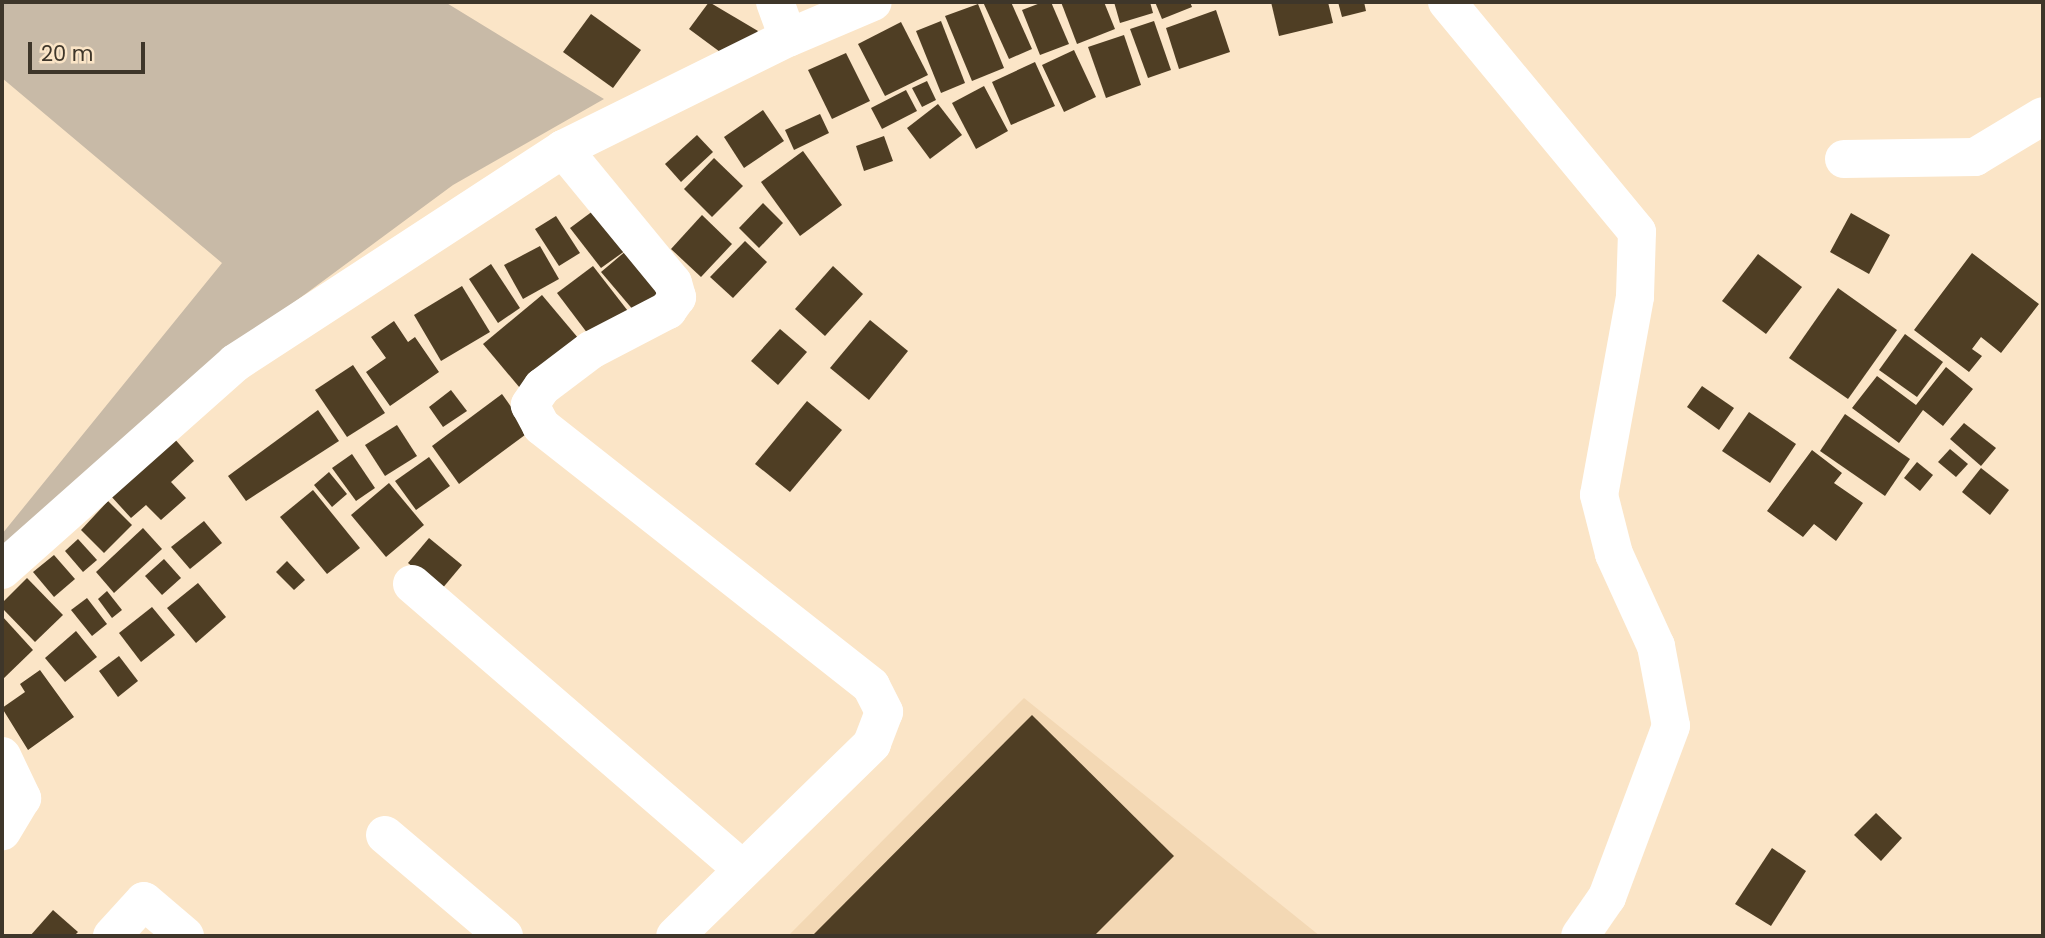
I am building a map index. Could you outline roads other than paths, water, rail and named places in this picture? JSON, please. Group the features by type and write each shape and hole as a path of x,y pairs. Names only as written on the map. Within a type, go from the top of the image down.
{"street":[{"path":"775,2 788,38"},
{"path":"2,570 235,363 563,149 788,38 873,2"},
{"path":"1447,2 1637,232 1634,297 1599,495 1614,554 1656,646 1671,726 1607,897 1580,936"},
{"path":"1844,159 1975,157 2043,116"},
{"path":"563,149 673,283 677,297 668,310 591,350 542,387 530,405 541,426 871,686 884,712 872,744 675,936"},
{"path":"412,584 741,869"},
{"path":"2,756 22,798 2,831"},
{"path":"385,835 503,936"},
{"path":"113,936 144,901 185,936"}]}
